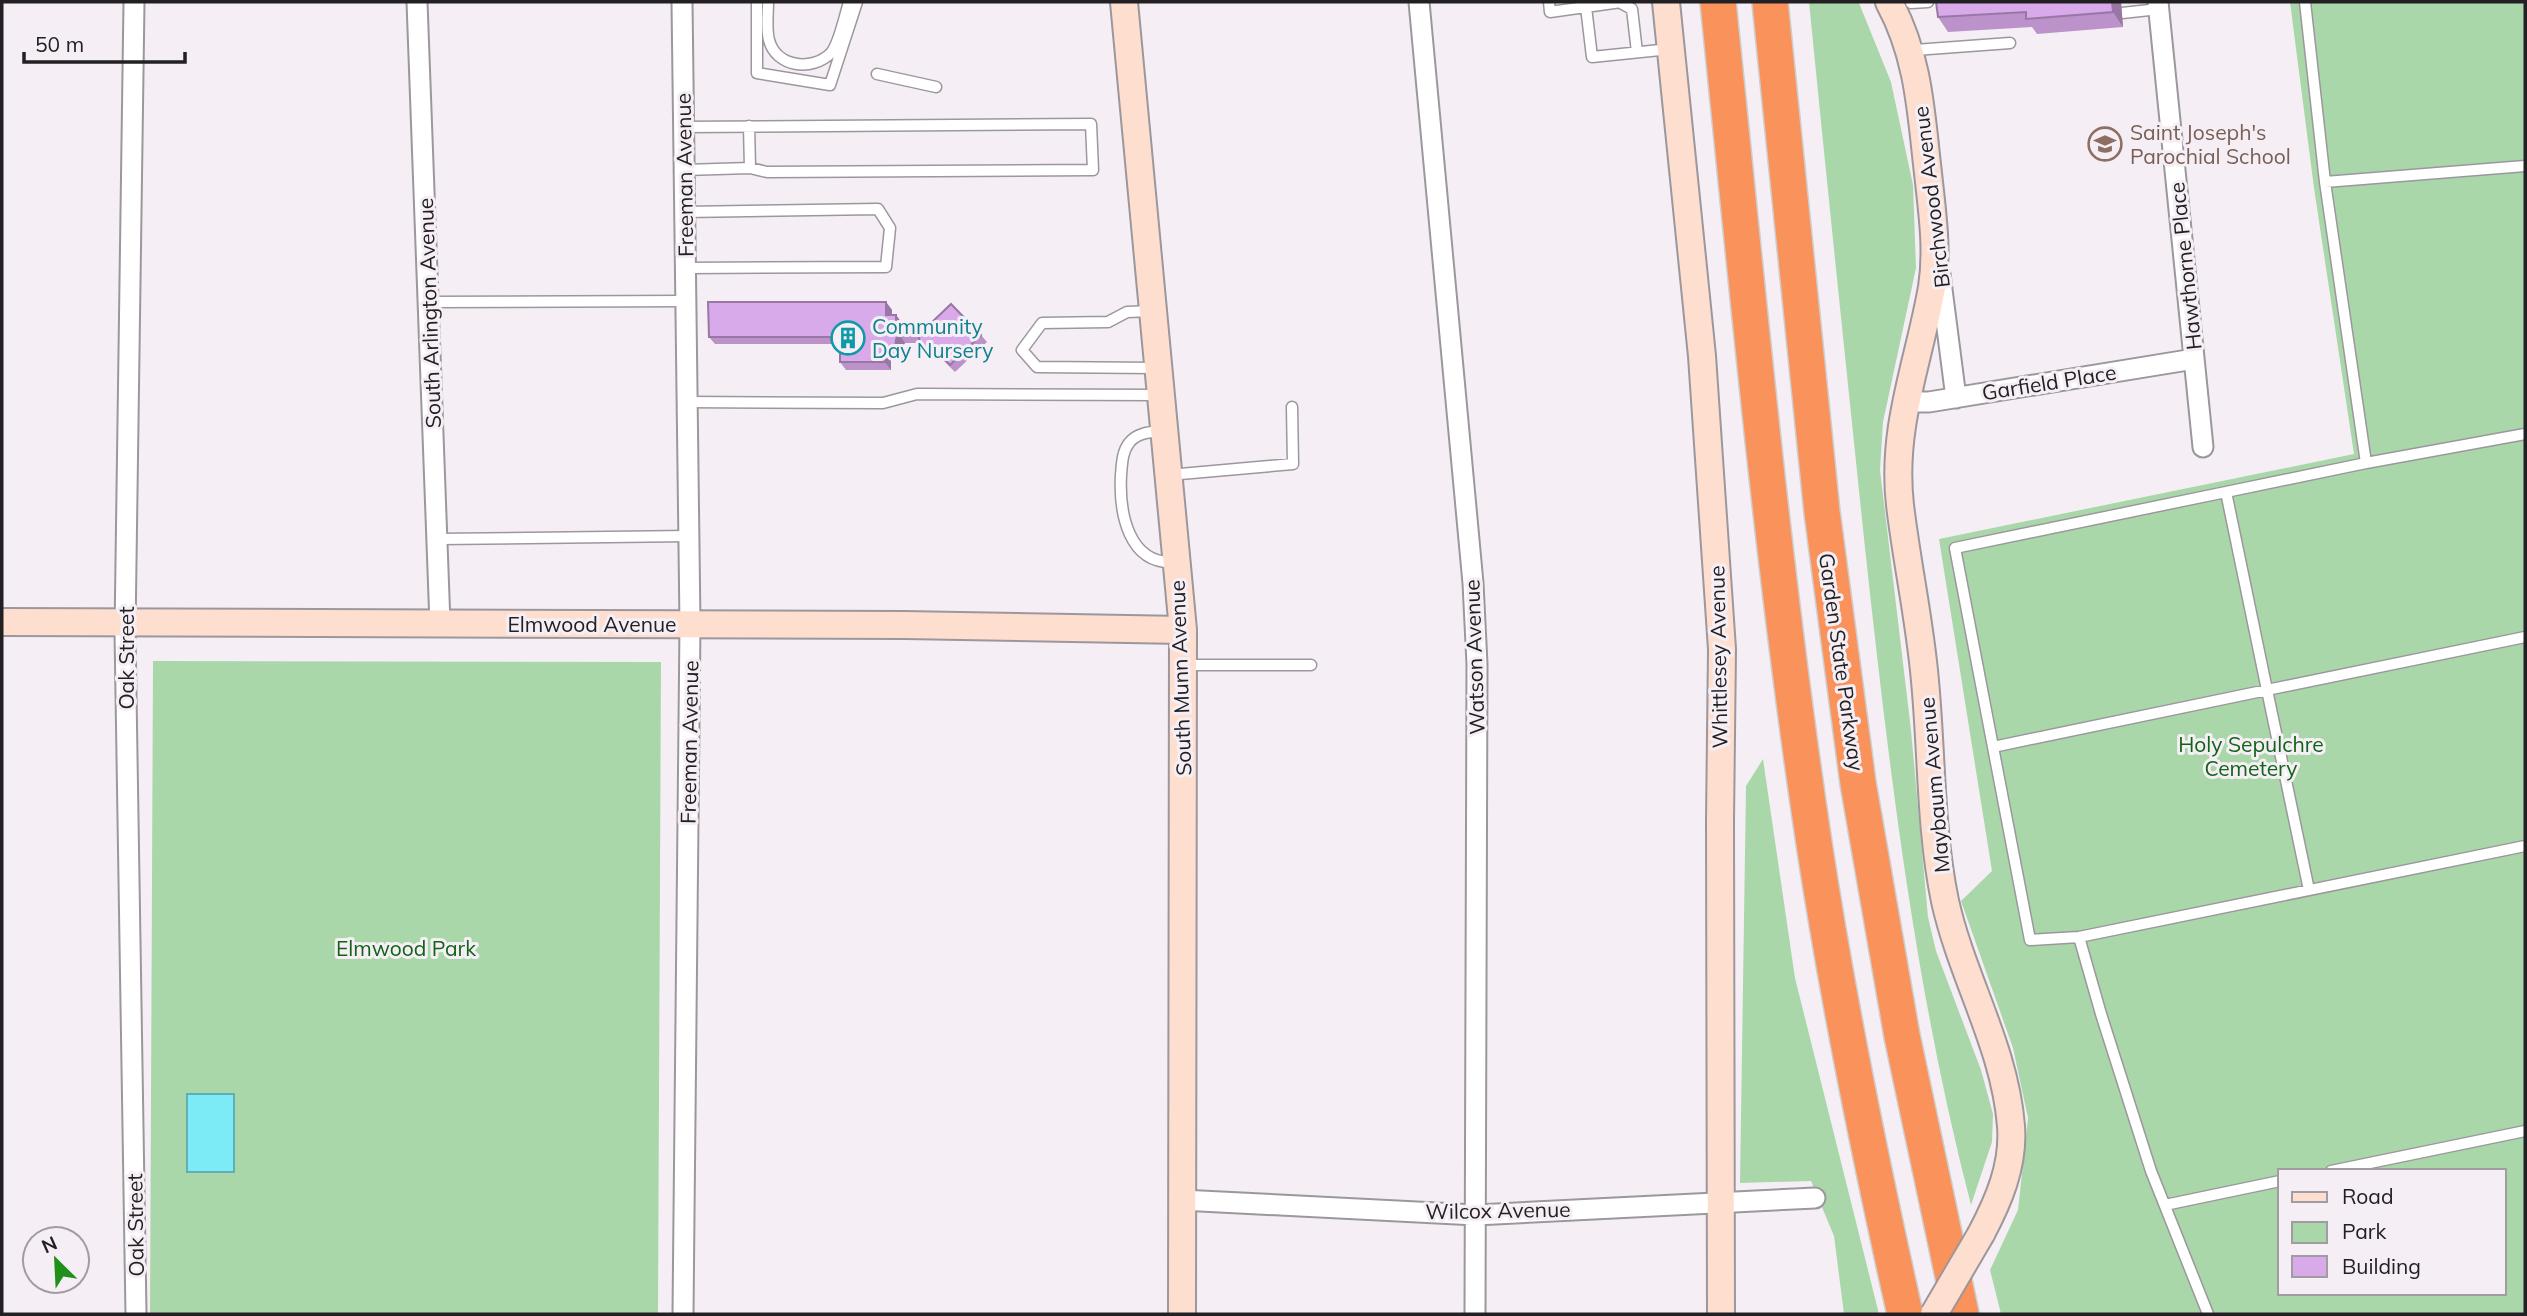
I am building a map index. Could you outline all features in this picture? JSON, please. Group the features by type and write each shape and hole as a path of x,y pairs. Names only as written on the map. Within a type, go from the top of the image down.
{"highway":[{"path":"1718,2 1779,581 1809,807 1854,1071 1906,1314"},
{"name":"Garden State Parkway","path":"1771,5 1822,512 1856,770 1902,1036 1961,1314"}],"main road":[{"name":"South Munn Avenue","path":"1124,2 1183,630 1182,1314"},
{"name":"Whittlesey Avenue","path":"1666,2 1702,356 1722,649 1721,1314"},
{"path":"1910,2 1918,79"},
{"name":"Birchwood Avenue","path":"1910,2 1903,32 1918,79 1934,233"},
{"name":"Maybaum Avenue","path":"1934,233 1931,289 1904,402 1898,485 1925,681 1942,879 1961,961 2000,1065 2011,1128 2010,1160 2006,1178 1981,1234 1934,1314"},
{"name":"Elmwood Avenue","path":"2,622 904,625 1183,630"}],"street":[{"name":"Oak Street","path":"134,2 125,623 136,1314"},
{"name":"South Arlington Avenue","path":"417,2 440,624"},
{"name":"Freeman Avenue","path":"682,2 690,624 682,1314"},
{"name":"Watson Avenue","path":"1419,2 1473,583 1477,664 1475,1314"},
{"name":"Hawthorne Place","path":"2158,5 2203,447"},
{"name":"Birchwood Avenue","path":"1934,233 1956,398"},
{"name":"Garfield Place","path":"1904,402 1920,403 1956,398 2194,359"},
{"name":"Wilcox Avenue","path":"1181,1200 1476,1214 1815,1198"}],"lane":[{"path":"757,2 757,74 830,85 857,2"},
{"path":"768,2 769,40 777,57 790,64 805,65 822,60 833,51 849,2"},
{"path":"1549,2 1550,12 1621,2 1632,9 1637,52"},
{"path":"2305,2 2325,182 2366,463"},
{"path":"2122,13 2158,5"},
{"path":"1586,7 1592,57 1671,49"},
{"path":"1915,50 2010,43"},
{"path":"877,74 936,88"},
{"path":"683,127 1091,124 1093,170 684,170"},
{"path":"749,126 750,168"},
{"path":"2325,182 2525,166"},
{"path":"684,212 878,209 890,228 886,267 685,268"},
{"path":"429,302 685,301"},
{"path":"1153,310 1127,312 1108,322 1041,323 1022,350 1037,368 1158,368"},
{"path":"687,402 883,403 917,394 1161,395"},
{"path":"1169,475 1293,464 1292,407"},
{"path":"1164,431 1147,432 1129,442 1123,455 1120,499 1125,522 1134,542 1141,550 1161,563 1177,562"},
{"path":"2525,434 2366,463 1955,548 2030,940 2079,937 2525,846"},
{"path":"2226,492 2309,890"},
{"path":"438,539 689,537"},
{"path":"1993,747 2525,637"},
{"path":"1184,665 1311,665"},
{"path":"2079,937 2151,1171 2208,1314"},
{"path":"2342,1169 2525,1132"},
{"path":"2165,1205 2278,1181"}],"green space":[{"path":"1809,2 1859,3 1891,82 1913,185 1916,268 1883,422 1880,470 1911,730 1928,917 1936,951 1981,1070 1993,1114 1992,1142 1971,1205 1934,1043 1894,796 1865,548"},
{"name":"Holy Sepulchre Cemetery","path":"2290,2 2525,2 2525,1314 2001,1314 1990,1270 2018,1210 2028,1118 2013,1048 1961,901 1992,871 1939,539 2354,454 2314,188"},
{"name":"Elmwood Park","path":"153,661 661,662 658,1314 150,1314"},
{"path":"1763,759 1795,978 1879,1314 1844,1314 1834,1236 1811,1181 1740,1183 1746,786"}],"water":[{"path":"187,1094 234,1094 234,1172 187,1172"}],"building":[{"path":"1936,2 2112,2 2113,12 2026,19 2026,12 1938,17"},
{"name":"Community Day Nursery","path":"708,302 886,302 886,315 896,315 896,327 928,326 951,304 981,335 950,365 935,349 920,349 919,335 900,335 896,339 895,351 886,351 885,362 840,362 840,343 832,343 831,337 709,337"}],"place":[{"name":"Saint Joseph's Parochial School","path":"2105,144"},
{"name":"Community Day Nursery","path":"848,338"}]}
